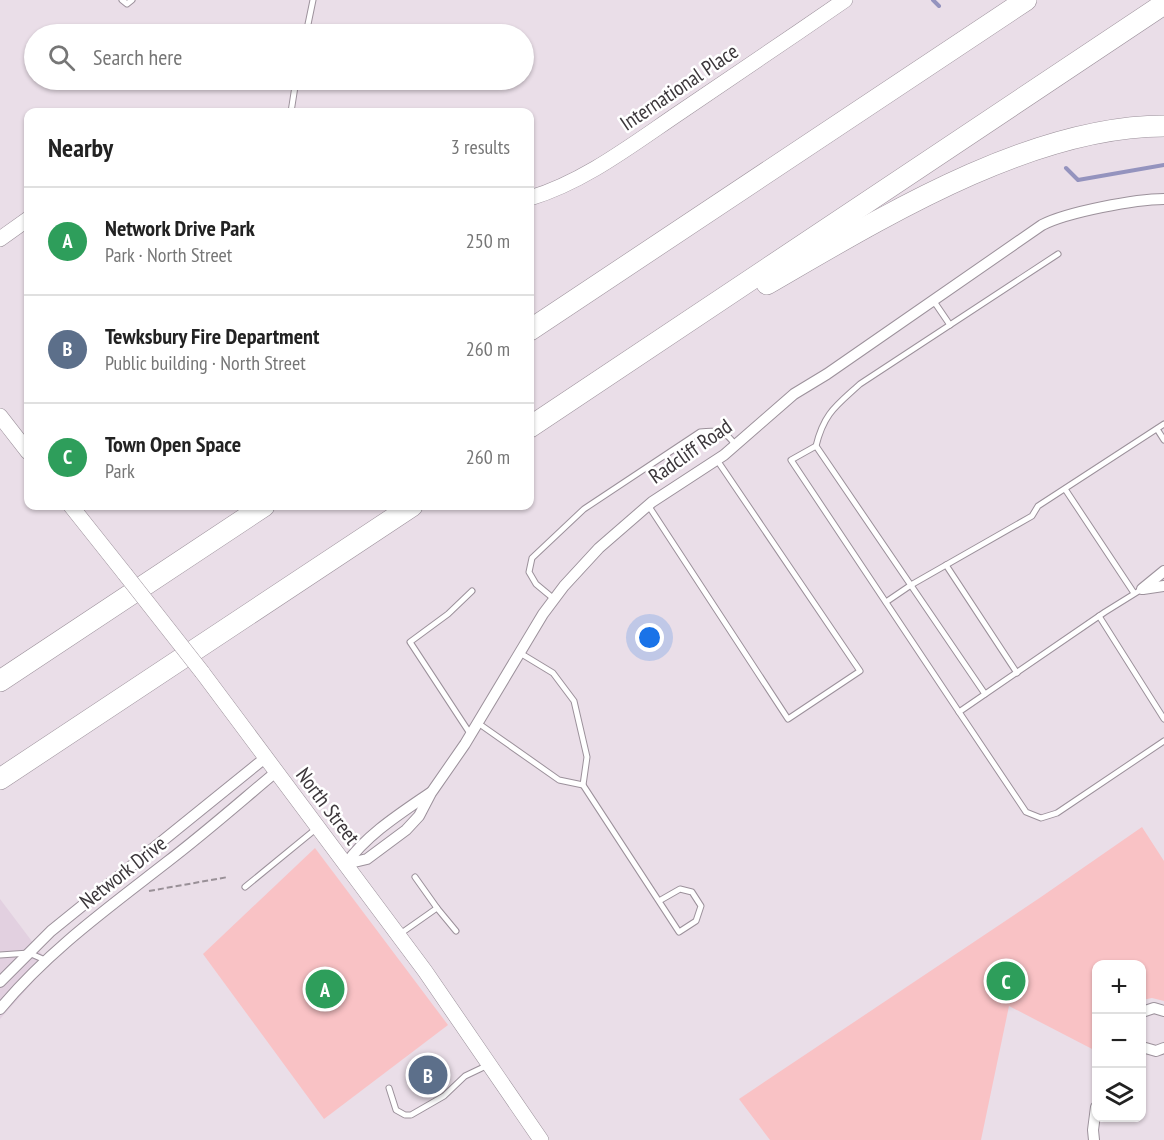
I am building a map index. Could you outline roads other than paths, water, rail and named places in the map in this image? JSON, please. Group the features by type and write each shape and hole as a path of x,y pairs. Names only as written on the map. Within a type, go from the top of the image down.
{"highway":[{"path":"534,327 1026,0"},
{"path":"534,424 1164,4"},
{"path":"608,375 881,220 988,168 1082,135 1125,128 1164,126"},
{"path":"0,681 258,510"},
{"path":"0,779 406,510"}],"main road":[{"name":"International Place","path":"534,197 550,192 582,175 645,136 845,0"},
{"path":"0,238 24,222"},
{"path":"0,416 24,447"},
{"name":"North Street","path":"74,510 201,672 346,864 541,1140"}],"street":[{"name":"Radcliff Road","path":"346,864 367,859 406,830 419,816 431,793 471,735 519,652 554,599 599,548 648,505 717,460 794,394 828,374 1050,221 1073,214 1164,199"},
{"path":"1138,591 1164,571"},
{"path":"1138,591 1164,586"},
{"name":"Network Drive","path":"0,982 51,931 265,759"},
{"name":"Network Drive","path":"0,1009 21,983 62,944 170,860 276,772"},
{"path":"346,864 357,848 410,806 431,793"},
{"path":"1146,1011 1154,1008 1164,1011"},
{"path":"1146,1049 1164,1048"},
{"path":"1094,1122 1094,1140"}],"lane":[{"path":"122,0 127,4 132,0"},
{"path":"308,24 313,0"},
{"path":"292,108 294,90"},
{"path":"1058,254 860,384 833,408 821,427 816,446 792,460 1026,812 1041,818 1057,813 1164,741"},
{"path":"933,300 950,325"},
{"path":"886,602 911,585 1032,516 1038,506 1164,424"},
{"path":"554,599 532,578 529,572 532,558 584,509 700,432 718,429 730,437 735,446"},
{"path":"1156,429 1164,440"},
{"path":"816,446 985,694"},
{"path":"648,505 788,719 860,671 717,460"},
{"path":"958,712 1138,591 1065,489"},
{"path":"946,565 1017,673"},
{"path":"471,735 410,642 448,614 472,591"},
{"path":"1099,616 1164,719"},
{"path":"519,652 553,673 574,701 587,757 583,785 679,932 696,921 701,906 692,891 680,889 659,901"},
{"path":"478,723 559,780 583,785"},
{"path":"245,887 318,827"},
{"path":"415,878 456,931"},
{"path":"398,935 437,908"},
{"path":"0,956 29,953 45,960"},
{"path":"390,1088 396,1110 405,1115 411,1115 444,1096 465,1076 490,1065"}],"waterway":[{"path":"933,0 939,6"},
{"path":"1066,168 1078,180 1164,165"}],"place":[{"name":"Town Open Space","path":"1006,981"},
{"name":"Network Drive Park","path":"325,989"},
{"name":"Tewksbury Fire Department","path":"428,1075"}]}
